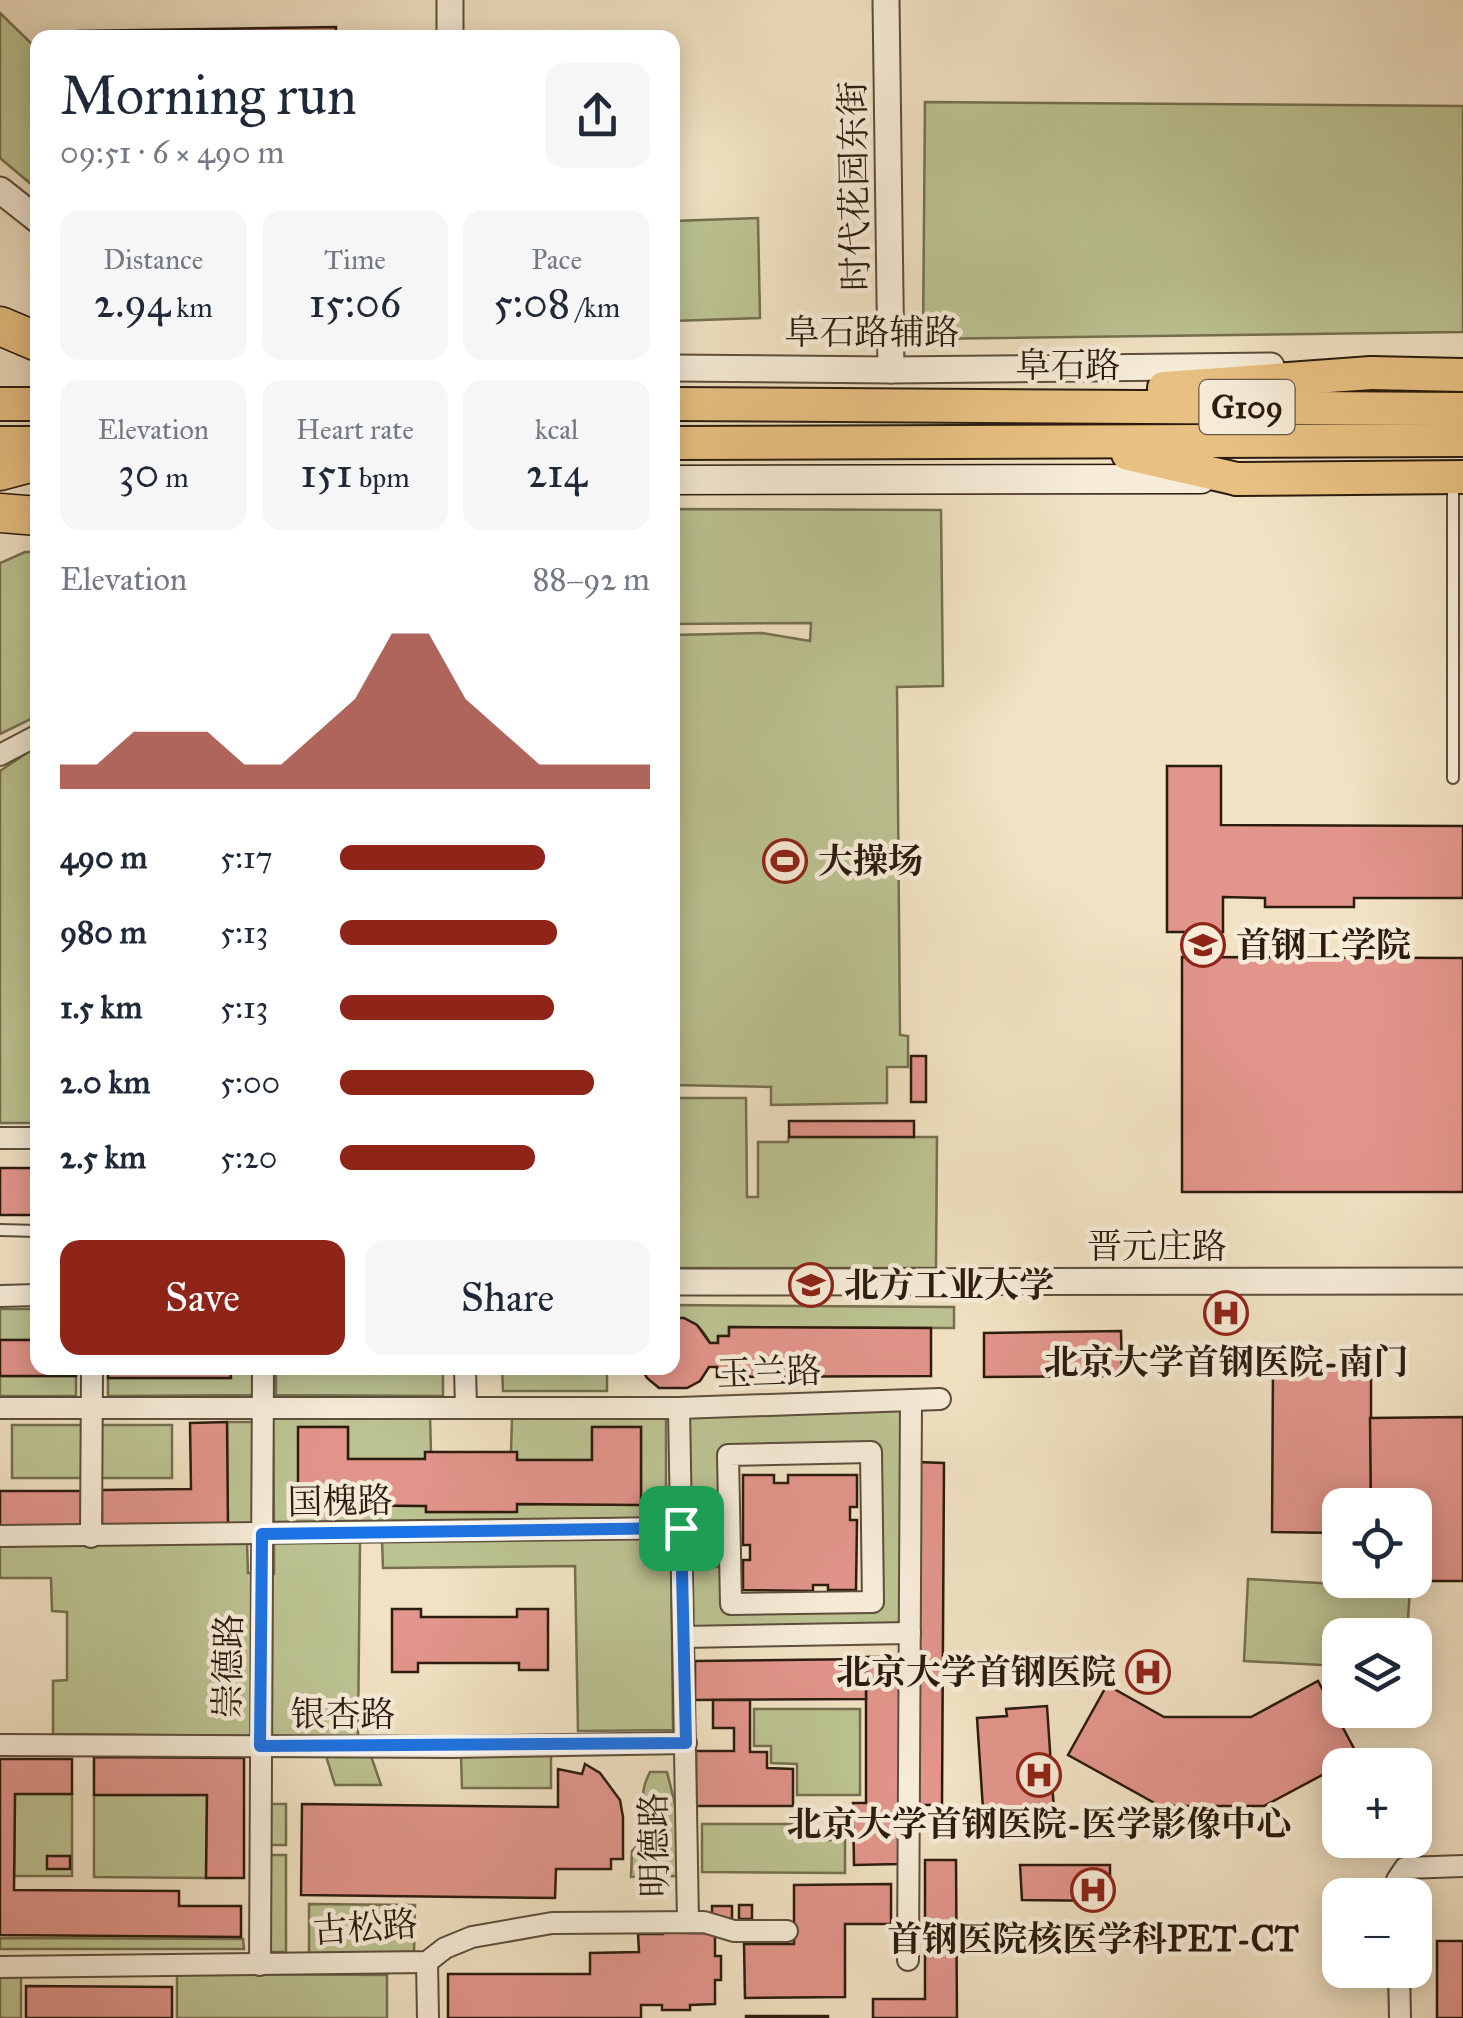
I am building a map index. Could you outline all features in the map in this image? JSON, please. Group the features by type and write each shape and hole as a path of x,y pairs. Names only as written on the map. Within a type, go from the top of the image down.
{"highway":[{"path":"0,326 30,339"},
{"path":"0,470 30,463"},
{"path":"0,513 30,517"}],"main road":[{"path":"1031,405 1199,384 1370,373 1463,375"},
{"path":"0,404 30,404"},
{"name":"阜石路","path":"680,404 1463,409"},
{"name":"G109","path":"680,443 1463,440"},
{"path":"1075,442 1237,479"},
{"path":"0,443 30,443"},
{"path":"680,480 1458,477"},
{"path":"0,533 30,521"}],"street":[{"path":"450,0 450,30"},
{"name":"时代花园东街","path":"886,0 892,370"},
{"path":"0,190 30,214"},
{"name":"阜石路辅路","path":"680,368 1299,366 1370,373"},
{"path":"0,755 30,739"},
{"path":"0,1138 30,1138"},
{"name":"晋元庄路","path":"680,1282 1463,1281"},
{"path":"0,1296 30,1296"},
{"path":"91,1536 92,1375"},
{"name":"崇德路","path":"260,1965 263,1375"},
{"path":"465,1375 466,1407"},
{"name":"玉兰路","path":"0,1408 679,1408 940,1399"},
{"path":"908,1960 910,1400"},
{"name":"明德路","path":"679,1408 688,1922"},
{"path":"872,1452 873,1602 731,1604 730,1552 728,1455 872,1452"},
{"name":"国槐路","path":"0,1536 681,1528"},
{"path":"682,1553 730,1552"},
{"path":"683,1636 910,1633"},
{"name":"银杏路","path":"0,1745 686,1743"},
{"path":"1398,1878 1405,1868 1463,1866"},
{"name":"古松路","path":"0,1966 427,1962 445,1948 472,1937 552,1923 704,1922 734,1931 787,1931"},
{"path":"427,1962 428,2018"},
{"path":"1399,1988 1400,2018"}],"lane":[{"path":"1454,778 1458,477"},
{"path":"0,1230 30,1231"}],"green space":[{"path":"0,13 30,42 30,183 0,158"},
{"path":"925,102 1463,106 1463,332 923,339"},
{"path":"758,218 760,318 680,321 680,221"},
{"name":"大操场","path":"680,509 941,510 943,686 897,687 900,1035 908,1036 908,1067 887,1067 887,1103 771,1105 771,1087 680,1085 680,635 762,633 810,641 811,623 680,624"},
{"path":"30,552 30,719 0,734 0,563"},
{"path":"30,751 30,1123 0,1123 0,771"},
{"path":"680,1098 746,1098 747,1197 758,1197 758,1142 788,1142 789,1137 937,1137 936,1268 680,1268"},
{"path":"680,1305 954,1307 954,1328 729,1327 729,1336 718,1336 718,1343 710,1343 695,1324 680,1319"},
{"path":"0,1309 30,1309 30,1340 0,1340"},
{"path":"255,1375 255,1395 108,1396 108,1378"},
{"path":"276,1375 443,1375 443,1396 276,1395"},
{"path":"502,1375 607,1375 607,1391 503,1391"},
{"path":"0,1376 76,1376 76,1396 0,1396"},
{"path":"906,1406 904,1629 689,1630 689,1567 723,1567 724,1610 879,1607 878,1445 723,1449 723,1545 688,1545 685,1414"},
{"path":"430,1415 431,1452 425,1459 348,1459 348,1427 299,1427 298,1505 426,1506 426,1512 516,1512 517,1504 641,1505 641,1427 592,1427 592,1460 517,1460 517,1453 511,1452 512,1417 666,1417 666,1519 274,1524 273,1416"},
{"path":"227,1422 253,1422 255,1528 228,1529"},
{"path":"12,1425 172,1425 172,1478 12,1478"},
{"path":"671,1538 673,1730 578,1731 575,1566 383,1568 382,1541"},
{"path":"247,1542 248,1573 274,1574 274,1543 360,1542 358,1737 53,1734 53,1681 67,1680 67,1612 52,1611 51,1578 0,1578 0,1544"},
{"path":"1248,1579 1322,1583 1322,1598 1409,1598 1408,1618 1322,1618 1322,1665 1244,1661"},
{"path":"754,1709 860,1709 860,1795 797,1795 797,1764 771,1763 771,1746 754,1746"},
{"path":"461,1754 551,1754 551,1788 462,1788"},
{"path":"326,1756 371,1756 381,1785 335,1785"},
{"path":"650,1772 667,1772 677,1812 679,1876 631,1877 632,1851 637,1846 663,1846 643,1796"},
{"path":"15,1794 72,1794 72,1876 14,1876"},
{"path":"94,1795 207,1795 206,1878 94,1877"},
{"path":"266,1804 286,1804 286,1845 266,1845"},
{"path":"702,1824 810,1824 811,1840 845,1840 845,1873 702,1872"},
{"path":"266,1855 286,1855 286,1952 266,1952"},
{"path":"309,1904 415,1905 414,1954 309,1953"},
{"path":"0,1938 243,1939 244,1949 0,1949"},
{"path":"0,1974 21,1974 21,2018 0,2018"},
{"path":"177,1974 387,1975 387,2018 177,2018"}],"building":[{"path":"336,27 336,30 142,30"},
{"path":"1167,766 1221,766 1221,825 1463,826 1463,898 1354,898 1354,907 1265,907 1265,898 1223,897 1223,932 1167,932"},
{"path":"1182,957 1463,958 1463,1192 1182,1192"},
{"path":"911,1056 926,1056 926,1102 911,1102"},
{"path":"789,1121 914,1121 914,1137 789,1137"},
{"path":"0,1168 30,1168 30,1215 0,1215"},
{"path":"680,1318 697,1325 710,1343 718,1343 718,1336 729,1336 729,1327 931,1328 931,1376 717,1377 717,1367 709,1367 700,1381 687,1388 659,1388 645,1375 680,1375"},
{"path":"1121,1331 1122,1376 984,1377 984,1333"},
{"path":"0,1340 30,1340 30,1375 76,1375 76,1376 0,1376"},
{"path":"1273,1364 1371,1364 1371,1488 1322,1488 1322,1533 1272,1532"},
{"path":"231,1375 231,1378 108,1378"},
{"path":"1463,1417 1463,1581 1432,1581 1432,1488 1371,1488 1370,1418"},
{"path":"227,1422 228,1529 102,1530 102,1490 191,1489 190,1423"},
{"path":"298,1427 348,1427 348,1459 425,1459 425,1452 517,1452 517,1460 592,1460 592,1427 641,1427 641,1505 517,1504 517,1512 426,1512 426,1506 298,1505"},
{"path":"918,1462 944,1463 942,1805 916,1805"},
{"path":"743,1475 774,1475 774,1483 788,1483 788,1475 857,1475 857,1507 850,1507 850,1520 857,1520 856,1590 828,1590 828,1585 813,1585 813,1591 743,1590 743,1560 750,1560 750,1545 743,1545"},
{"path":"0,1491 81,1491 81,1530 0,1530"},
{"path":"392,1609 421,1609 421,1617 517,1617 517,1609 548,1609 548,1670 519,1670 519,1663 418,1663 418,1672 392,1672"},
{"path":"899,1656 900,1864 854,1865 853,1803 866,1803 866,1657"},
{"path":"866,1659 866,1699 695,1700 695,1661"},
{"path":"1318,1681 1322,1688 1322,1728 1343,1728 1354,1748 1322,1748 1322,1775 1264,1806 1160,1806 1068,1755 1107,1685 1164,1717 1251,1717"},
{"path":"713,1700 750,1700 750,1752 767,1752 767,1768 793,1769 793,1806 696,1806 696,1751 734,1751 734,1728 713,1728"},
{"path":"1047,1706 1054,1811 1048,1812 1048,1820 984,1824 977,1718 1007,1716 1006,1709"},
{"path":"94,1757 244,1758 244,1878 206,1878 207,1795 94,1795"},
{"path":"0,1759 72,1759 72,1794 15,1794 14,1890 179,1891 179,1906 241,1906 241,1937 0,1935"},
{"path":"585,1764 600,1773 620,1800 623,1859 611,1859 611,1869 556,1869 555,1898 301,1895 302,1804 558,1807 558,1769 582,1774"},
{"path":"47,1856 70,1856 70,1869 47,1869"},
{"path":"925,1860 956,1860 957,2018 873,2018 873,1999 925,1999"},
{"name":"首钢医院核医学科PET-CT","path":"1020,1865 1110,1865 1110,1901 1022,1900"},
{"path":"891,1884 891,1924 845,1924 845,1997 745,1998 744,1944 794,1944 794,1885"},
{"path":"739,1905 752,1905 752,1919 739,1919"},
{"path":"712,1906 732,1906 732,1919 712,1919"},
{"path":"663,1928 715,1933 715,1956 721,1956 721,1980 715,1980 715,2004 690,2005 690,2010 641,2005 641,2018 448,2018 448,1974 590,1974 590,1953 639,1952 638,1934 663,1934"},
{"path":"1437,1941 1463,1941 1463,2018 1437,2018"},
{"path":"26,1986 172,1987 172,2018 26,2018"},
{"path":"828,2016 828,2018 746,2018"}],"place":[{"name":"大操场","path":"785,861"},
{"name":"首钢工学院","path":"1203,945"},
{"name":"北方工业大学","path":"811,1285"},
{"name":"北京大学首钢医院-南门","path":"1226,1313"},
{"name":"北京大学首钢医院","path":"1148,1672"},
{"name":"北京大学首钢医院-医学影像中心","path":"1039,1775"},
{"name":"首钢医院核医学科PET-CT","path":"1093,1890"}],"route":[{"path":"681,1528 686,1743 260,1746 262,1534 681,1528"}]}
